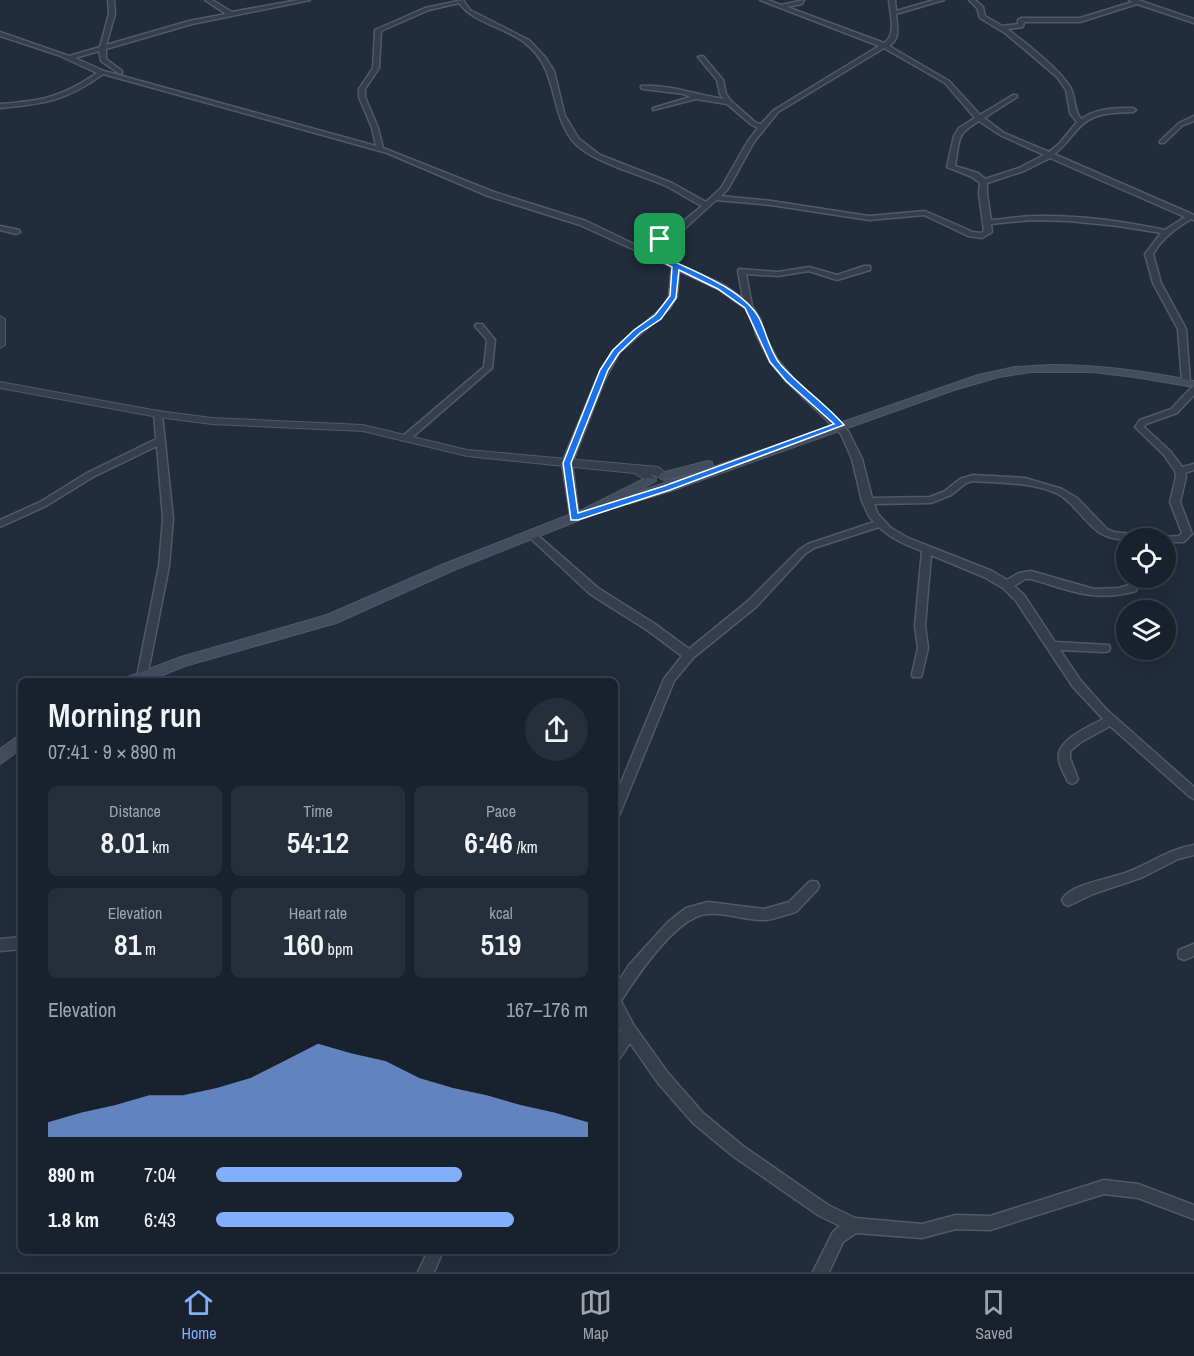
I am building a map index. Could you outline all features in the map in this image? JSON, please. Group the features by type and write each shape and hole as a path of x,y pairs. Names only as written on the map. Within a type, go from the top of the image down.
{"main road":[{"path":"141,678 181,662 331,619 449,567 574,518 660,481 758,454 966,383 1029,369 1079,369 1191,385"},
{"path":"0,758 18,743"}],"street":[{"path":"111,0 113,10 101,48 103,60 130,80"},
{"path":"208,0 231,14"},
{"path":"68,58 191,22 307,0"},
{"path":"380,150 375,128 362,97 362,89 376,68 378,30 427,9 460,0 468,11 513,32 527,41 537,52 551,71 562,116 576,140 598,156 669,185 706,206"},
{"path":"763,0 885,46 947,82 979,118 1002,134 1192,217"},
{"path":"783,6 800,3 801,0"},
{"path":"642,249 678,230 724,189 740,158 762,127 785,105 892,41 895,33 892,0"},
{"path":"894,13 941,0"},
{"path":"972,0 980,7 982,17 1000,28 1059,76 1069,90 1074,113 1080,122"},
{"path":"1000,28 1021,26 1021,20 1086,19 1134,1 1194,21"},
{"path":"0,34 102,72 414,161 491,194 583,223 721,288 748,306"},
{"path":"701,57 720,80 723,94 729,102 754,124 762,127"},
{"path":"0,106 38,103 65,97 102,72"},
{"path":"643,87 691,93 696,97"},
{"path":"984,182 975,175 952,168 950,164 957,136 961,129 1015,96"},
{"path":"656,109 696,97 729,102"},
{"path":"984,182 1021,171 1051,154 1059,148 1084,117 1093,113 1133,110"},
{"path":"1162,142 1181,124 1194,118"},
{"path":"715,198 771,203 869,218 925,213 971,234 982,236 988,232 982,194 984,182"},
{"path":"1190,537 1175,502 1181,477 1180,471 1167,453 1139,427 1143,422 1174,411 1191,385 1182,329 1157,283 1149,254 1154,243 1165,232 1192,217"},
{"path":"987,222 1069,218 1132,225 1165,232"},
{"path":"0,228 16,232"},
{"path":"660,239 662,260"},
{"path":"574,518 567,463 604,370 616,352 637,332 658,317 674,296 676,266"},
{"path":"867,268 837,278 809,269 778,274 742,272 748,306 773,360 789,379 840,425 857,459 867,501 874,516 905,540 988,574 1007,585 1020,598 1077,684 1111,720 1194,794"},
{"path":"0,319 0,345"},
{"path":"406,438 488,368 491,340 479,326"},
{"path":"0,385 158,414 213,421 363,428 467,453 658,471 660,481"},
{"path":"138,678 164,566 168,519 158,414"},
{"path":"0,524 44,504 90,475 160,441"},
{"path":"1180,471 1194,467"},
{"path":"867,501 932,500 948,493 963,481 973,478 1025,481 1041,484 1066,495 1084,509 1104,531 1116,534"},
{"path":"618,804 640,753 660,697 669,679 689,655 752,604 802,552 811,546 881,523"},
{"path":"532,535 594,591 651,627 689,655"},
{"path":"917,674 923,648 920,626 927,548"},
{"path":"1007,585 1023,576 1031,575 1092,593 1121,593 1132,588"},
{"path":"1051,646 1105,648"},
{"path":"1072,779 1064,758 1065,749 1077,739 1111,720"},
{"path":"1068,900 1085,889 1147,870 1176,852 1194,850"},
{"path":"618,1004 634,969 672,926 690,912 708,908 764,915 793,907 813,886"},
{"path":"0,945 18,943"},
{"path":"618,1012 663,1078 698,1118 738,1151 823,1210 854,1225 922,1231 956,1222 990,1223 1104,1187 1138,1191 1194,1212"},
{"path":"618,1049 625,1040 628,1029"},
{"path":"821,1272 838,1237 854,1225"},
{"path":"426,1272 435,1254"}],"route":[{"path":"660,239 642,249 662,260 676,266 721,288 748,306 773,360 789,379 840,425 667,488 574,518 567,463 604,370 616,352 637,332 658,317 674,296 676,266 662,260 660,239"}]}
